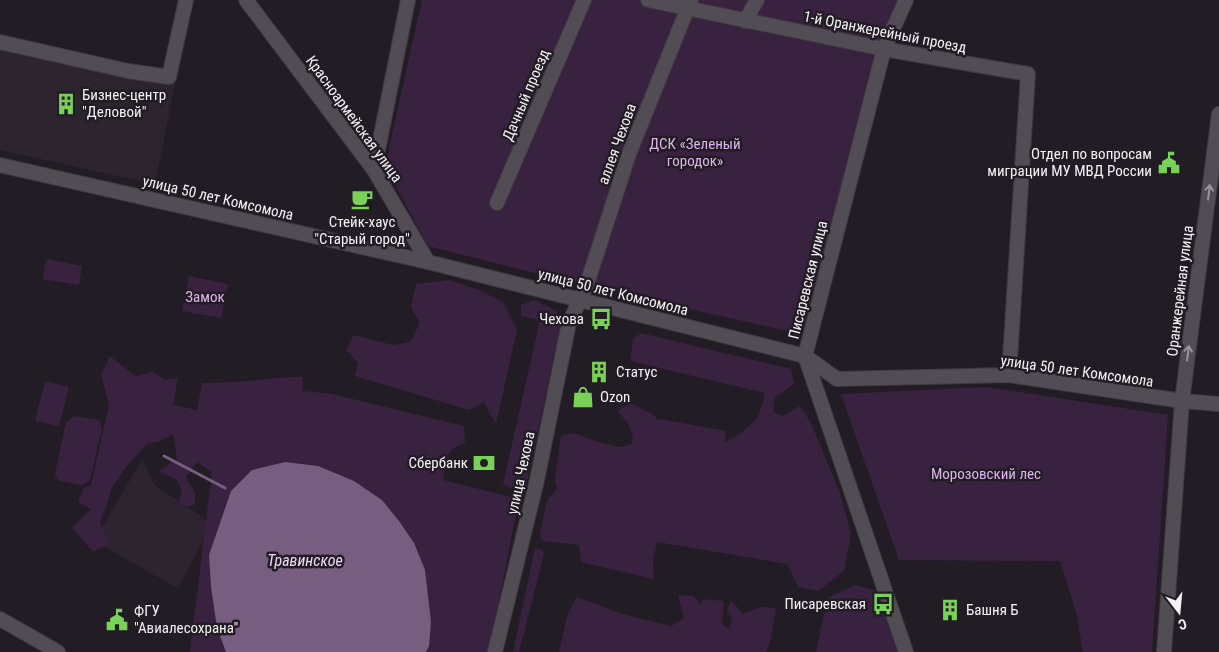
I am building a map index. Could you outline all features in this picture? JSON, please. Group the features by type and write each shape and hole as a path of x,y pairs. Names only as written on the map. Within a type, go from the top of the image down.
{"street":[{"path":"0,42 128,71 169,77 186,0"},
{"name":"Красноармейская улица","path":"246,0 374,170 428,262"},
{"path":"374,170 408,0"},
{"name":"Дачный проезд","path":"497,203 584,0"},
{"name":"1-й Оранжерейный проезд","path":"648,0 689,5 745,21 884,49 1028,74 1009,375"},
{"path":"745,21 757,0"},
{"name":"Писаревская улица","path":"906,0 884,49 805,356 906,652"},
{"name":"аллея Чехова","path":"578,300 586,287 629,154 689,5"},
{"name":"Оранжерейная улица","path":"1164,652 1182,402 1219,114"},
{"name":"улица 50 лет Комсомола","path":"0,165 428,262 805,356 837,379 1009,375 1182,402 1219,404"},
{"name":"улица Чехова","path":"495,652 523,540 569,323 578,300"},
{"path":"0,619 58,652"}],"shaded area":[{"path":"0,44 126,70 175,83 155,184 0,150"},
{"path":"143,461 154,485 202,517 211,526 178,588 113,552 96,538"}],"green space":[{"name":"ДСК «Зеленый городок»","path":"422,0 901,0 806,335 586,286 428,246 385,166"},
{"path":"46,259 82,266 79,285 43,279"},
{"name":"Замок","path":"189,276 228,284 221,318 182,311"},
{"path":"450,280 479,290 503,302 517,330 496,424 484,402 469,410 355,376 358,363 346,350 353,335 393,345 410,342 420,323 411,308 416,284"},
{"path":"534,300 555,310 562,320 526,486 511,488 503,484 540,320 521,316 521,305"},
{"path":"641,333 791,369 794,384 775,397 773,412 783,416 800,406 811,423 840,493 851,534 844,571 818,591 798,587 787,564 657,542 653,560 654,579 581,562 579,545 542,541 540,534 547,501 557,488 555,479 561,436 574,433 601,443 620,447 632,444 631,430 617,411 630,403 652,414 659,420 726,431 724,442 743,431 758,416 765,393 630,361 633,339"},
{"path":"110,356 135,376 153,372 165,380 178,378 173,405 197,410 202,383 302,377 303,391 332,394 464,426 465,443 450,452 443,480 519,499 489,652 190,652 212,471 197,462 186,477 195,493 195,504 187,507 178,502 182,492 177,480 158,471 177,459 173,434 161,441 147,444 126,467 111,489 100,522 109,544 93,552 72,528 91,509 78,502 83,489 91,485 109,405 101,375"},
{"path":"45,381 69,387 59,426 35,421"},
{"name":"Морозовский лес","path":"987,387 1168,415 1152,652 1083,652 1076,612 1060,561 899,560 841,394"},
{"path":"74,416 99,420 102,428 90,480 82,485 59,481 55,474 66,422"},
{"path":"535,548 544,553 519,652 513,652"},
{"path":"856,585 879,592 900,652 816,652 829,597"},
{"path":"678,595 693,596 701,605 702,599 724,601 722,624 729,629 732,620 727,611 731,600 743,614 760,607 776,608 770,643 766,652 559,652 567,616 577,597 622,614 671,626 684,618"}],"water":[{"name":"Травинское","path":"285,462 318,466 354,481 382,500 399,521 414,543 425,570 431,622 429,646 426,652 226,652 217,628 209,555 231,491 252,470"}],"waterway":[{"path":"164,456 225,488"}],"place":[{"name":"Бизнес-центр \"Деловой\"","path":"66,104"},
{"name":"Отдел по вопросам миграции МУ МВД России","path":"1169,163"},
{"name":"Стейк-хаус \"Старый город\"","path":"362,199"},
{"name":"Чехова","path":"601,319"},
{"name":"Статус","path":"599,372"},
{"name":"Ozon","path":"583,397"},
{"name":"Сбербанк","path":"484,463"},
{"name":"Писаревская","path":"883,604"},
{"name":"Башня Б","path":"950,610"},
{"name":"ФГУ \"Авиалесохрана\"","path":"117,620"}]}
